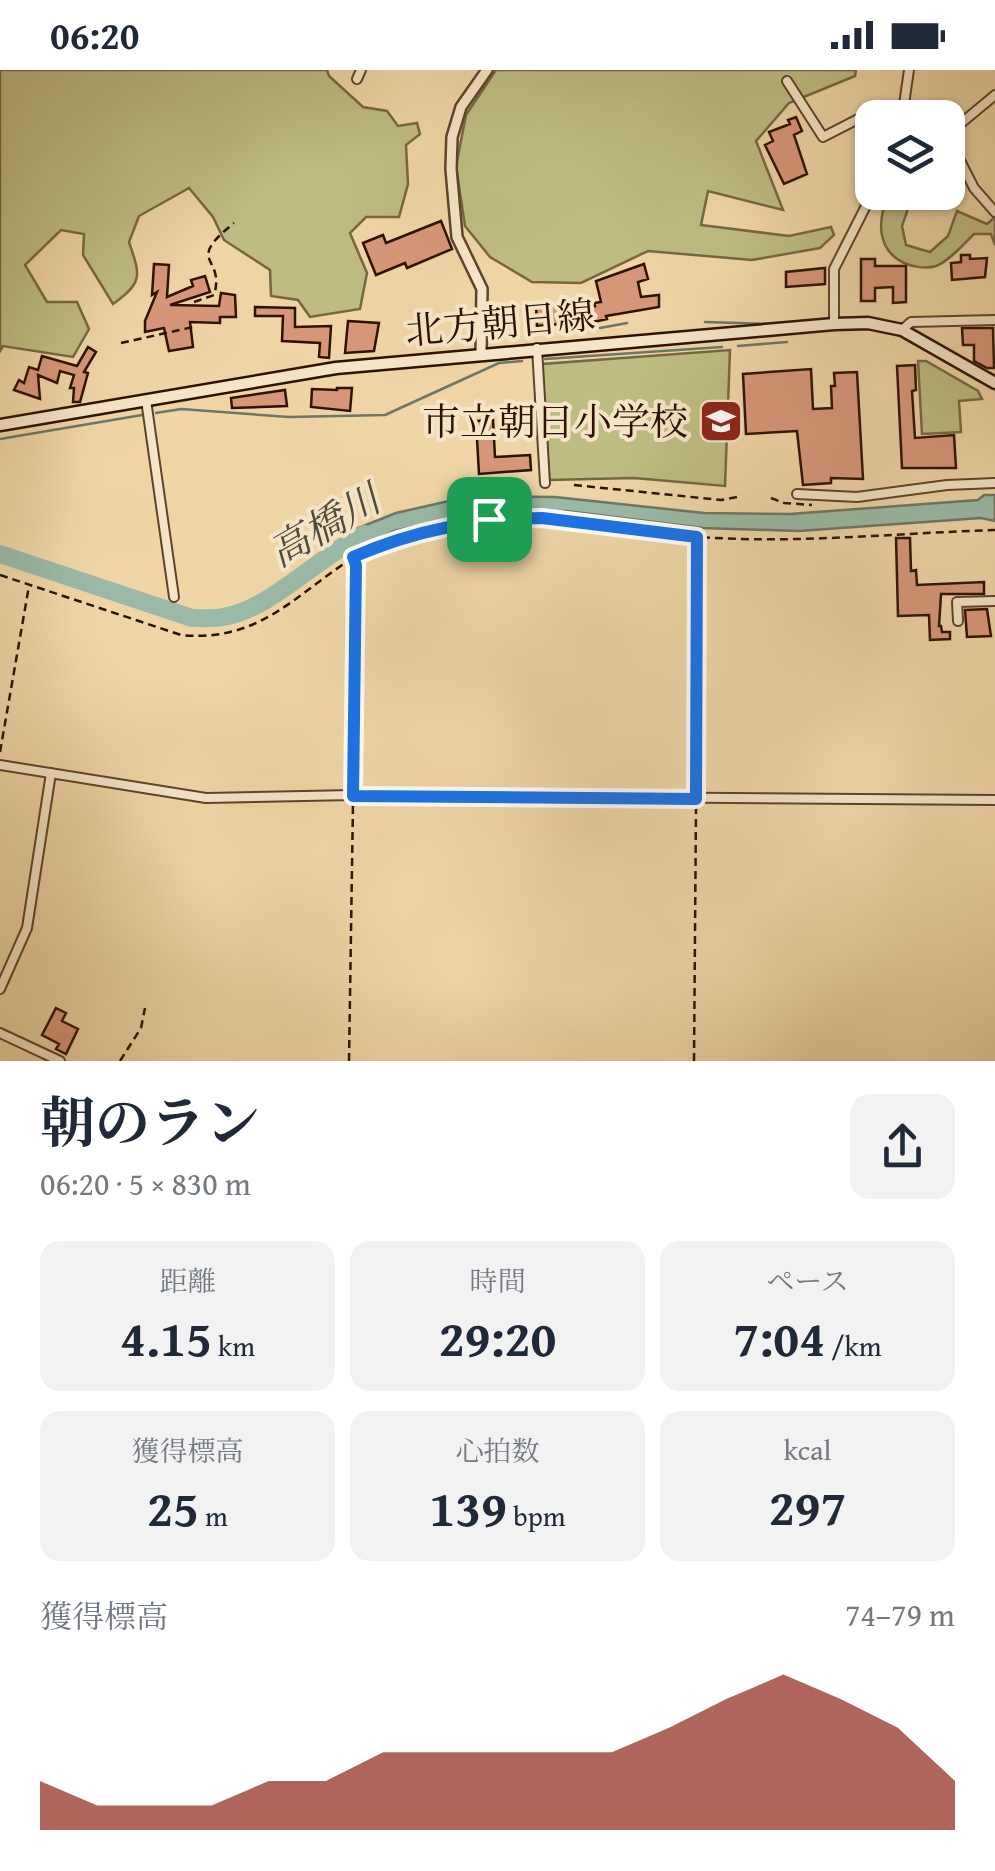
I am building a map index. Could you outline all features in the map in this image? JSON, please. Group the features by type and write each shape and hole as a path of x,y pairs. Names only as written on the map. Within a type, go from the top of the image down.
{"main road":[{"name":"北方朝日線","path":"0,425 336,368 868,322 902,330 995,383"}],"street":[{"path":"481,353 482,289 457,237 451,169 452,138 461,107 486,70"},
{"path":"905,100 910,70"},
{"path":"787,80 823,137 855,121"},
{"path":"965,121 995,95"},
{"path":"965,170 974,188 995,212"},
{"path":"834,324 834,270 863,210"},
{"path":"902,330 911,322 995,320"},
{"path":"537,348 546,483"},
{"path":"146,400 174,598"},
{"path":"797,494 857,496 995,483"},
{"path":"958,621 957,602 995,601"},
{"path":"0,765 206,798 995,800"},
{"path":"0,988 27,928 51,773"},
{"path":"0,1033 60,1061"}],"path":[{"path":"194,302 214,295 218,283 207,255 210,242 234,223"},
{"path":"121,343 194,327"},
{"path":"574,485 721,500 737,497"},
{"path":"771,498 812,505"},
{"path":"0,575 181,635 206,637 249,628 290,606 353,557 392,540 489,519 542,518 697,537 812,541 995,530"},
{"path":"694,1061 697,537"},
{"path":"349,1061 356,565 353,557"},
{"path":"0,752 30,584"},
{"path":"120,1061 141,1028 145,1008"}],"shaded area":[{"path":"0,70 327,70 363,107 387,111 398,126 417,123 420,134 406,145 408,184 399,217 366,217 350,233 367,273 360,309 310,317 298,300 271,296 270,270 224,240 213,217 189,188 139,216 129,242 137,277 130,290 113,304 83,255 84,234 61,230 25,265 47,302 77,302 89,329 73,357 3,346 0,351"},
{"path":"496,70 856,70 855,76 789,103 756,141 783,210 708,191 701,225 789,236 831,227 834,235 820,248 752,260 648,251 581,283 532,282 490,257 465,226 456,166 466,115"},
{"path":"908,210 902,226 906,245 930,252 948,236 957,211 987,224 995,217 995,245 991,234 974,234 936,266 904,263 888,250 884,241 883,213"},
{"path":"730,350 725,486 634,478 549,480 542,364"},
{"path":"918,361 926,361 978,391 982,399 959,401 961,432 922,434"},
{"path":"984,495 995,495 995,521 981,518 799,531 703,528 566,511 477,513 394,531 343,556 343,534 396,513 471,496 555,497 704,513 790,514 978,500"}],"building":[{"path":"796,117 802,131 794,135 807,174 784,184 765,145 773,141 769,132 790,124 788,120"},
{"path":"441,221 452,249 407,268 405,263 376,275 363,243 383,235 386,243"},
{"path":"961,255 987,258 985,277 952,280 951,263 961,262"},
{"path":"861,259 875,259 875,266 906,266 906,302 893,303 893,287 875,288 875,301 861,301"},
{"path":"154,264 169,265 167,297 193,286 191,280 205,276 210,292 170,305 219,306 221,293 235,295 236,317 220,317 220,323 190,322 193,347 169,351 164,328 145,332 145,321 157,292 152,295"},
{"path":"644,264 648,279 638,282 641,297 659,295 659,307 606,316 607,319 598,321 537,326 536,305 595,306 594,303 601,302 596,281"},
{"path":"825,268 825,284 786,287 786,272"},
{"path":"255,307 295,308 295,327 331,326 329,358 319,357 320,343 282,341 283,316 255,316"},
{"path":"348,321 379,323 374,351 345,353"},
{"path":"962,328 993,328 994,368 974,361 974,345 963,345"},
{"path":"88,347 96,352 84,372 88,373 80,402 73,402 74,388 70,388 74,375 60,371 57,383 38,375 40,399 14,390 19,380 24,383 29,367 38,370 42,356 77,366"},
{"path":"915,365 915,438 954,435 956,468 902,468 897,366"},
{"path":"811,369 813,409 832,408 834,373 857,372 863,479 831,478 831,483 803,485 797,431 746,434 743,374"},
{"path":"352,388 350,411 311,407 312,389"},
{"path":"285,390 287,406 232,408 231,398"},
{"path":"493,420 495,457 530,455 531,470 479,474 476,421"},
{"path":"896,538 910,538 911,571 916,570 917,585 984,582 984,594 941,594 939,626 942,632 950,632 950,639 930,640 929,615 898,616"},
{"path":"987,609 991,636 967,637 965,610"},
{"path":"56,1008 66,1013 62,1021 78,1029 66,1054 56,1049 59,1044 42,1035"}],"waterway":[{"path":"705,322 770,324"},
{"path":"600,328 627,323"},
{"path":"738,346 787,342"},
{"path":"545,359 722,347"},
{"path":"156,413 181,409 289,417 385,415 499,363 522,361"},
{"path":"0,439 142,415"},
{"name":"高橋川","path":"0,554 192,618 215,618 259,604 365,534"},
{"path":"345,790 348,570"}],"place":[{"name":"市立朝日小学校","path":"721,421"}],"route":[{"path":"542,518 697,537 696,799 353,796 353,557 392,540 489,519 542,518"}]}
